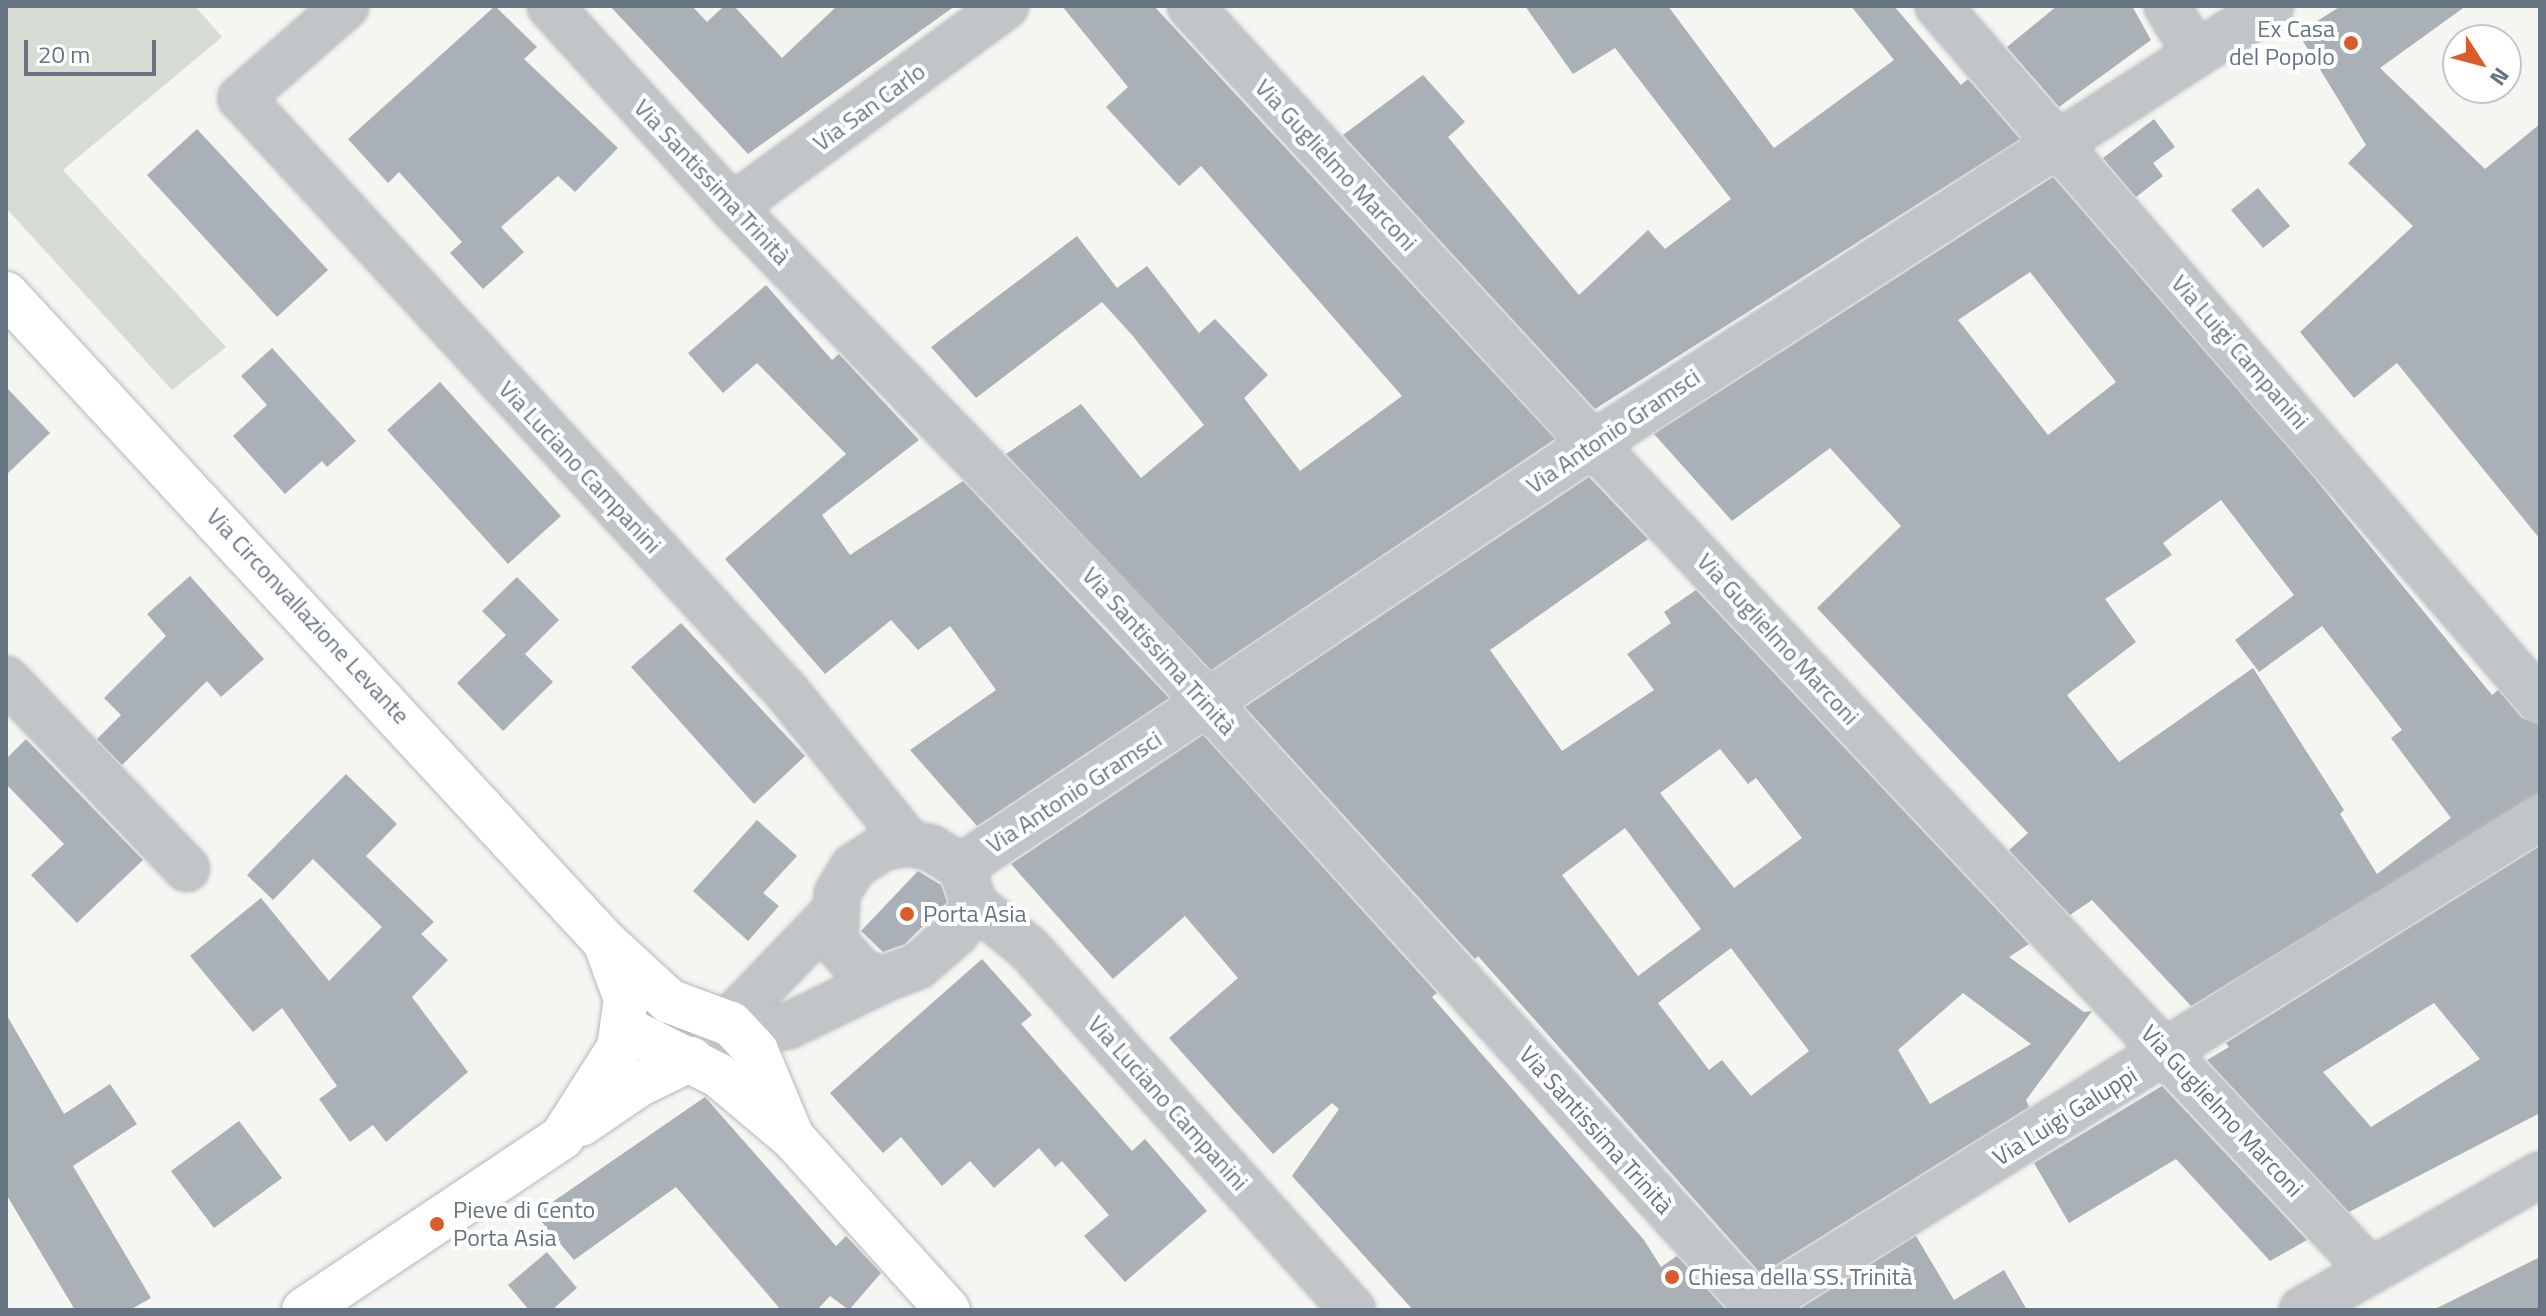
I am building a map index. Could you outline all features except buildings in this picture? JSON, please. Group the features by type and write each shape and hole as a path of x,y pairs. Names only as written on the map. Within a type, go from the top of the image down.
{"main road":[{"name":"Via Circonvallazione Levante","path":"6,294 605,942 669,1001 713,1019 756,1051 792,1137"},
{"name":"Via Circonvallazione Levante","path":"304,1310 437,1224 562,1137 619,1048 626,999 605,942"},
{"path":"622,1027 713,1019"},
{"name":"Via Circonvallazione Levante","path":"622,1027 660,1049 691,1059 718,1075 792,1137 948,1310"},
{"path":"562,1137 638,1085 691,1059"}],"street":[{"name":"Via Luciano Campanini","path":"346,6 241,98 787,692 909,843"},
{"name":"Via Santissima Trinità","path":"550,6 732,207 923,401 1207,704 1754,1308"},
{"name":"Via San Carlo","path":"732,207 1006,6"},
{"name":"Via Guglielmo Marconi","path":"1190,6 1593,444 2369,1269"},
{"name":"Via Luigi Campanini","path":"1938,6 2540,701"},
{"path":"2167,6 2194,51"},
{"name":"Via Antonio Gramsci","path":"839,1005 887,978 918,966 956,933 968,886 1207,704 1593,444 2194,51 2271,6"},
{"path":"6,679 187,869"},
{"name":"Via Luigi Galuppi","path":"1754,1308 2540,817"},
{"name":"Via Antonio Gramsci","path":"909,843 931,848 968,886"},
{"path":"691,1059 707,1051 713,1019 833,913 853,867 884,847 909,843"},
{"name":"Via Luciano Campanini","path":"968,886 1028,948 1353,1310"},
{"path":"833,913 835,942 848,960 864,975 887,978"},
{"path":"713,1019 767,1029 788,1026 839,1005"},
{"path":"774,1095 791,1048 839,1005"},
{"path":"2302,1310 2369,1269 2540,1175"}],"shaded area":[{"path":"6,6 195,6 222,37 63,170 226,347 172,390 6,208"}],"place":[{"name":"Ex Casa del Popolo","path":"2351,43"},
{"name":"Porta Asia","path":"907,914"},
{"name":"Pieve di Cento Porta Asia","path":"437,1224"},
{"name":"Chiesa della SS. Trinità","path":"1672,1277"}]}
